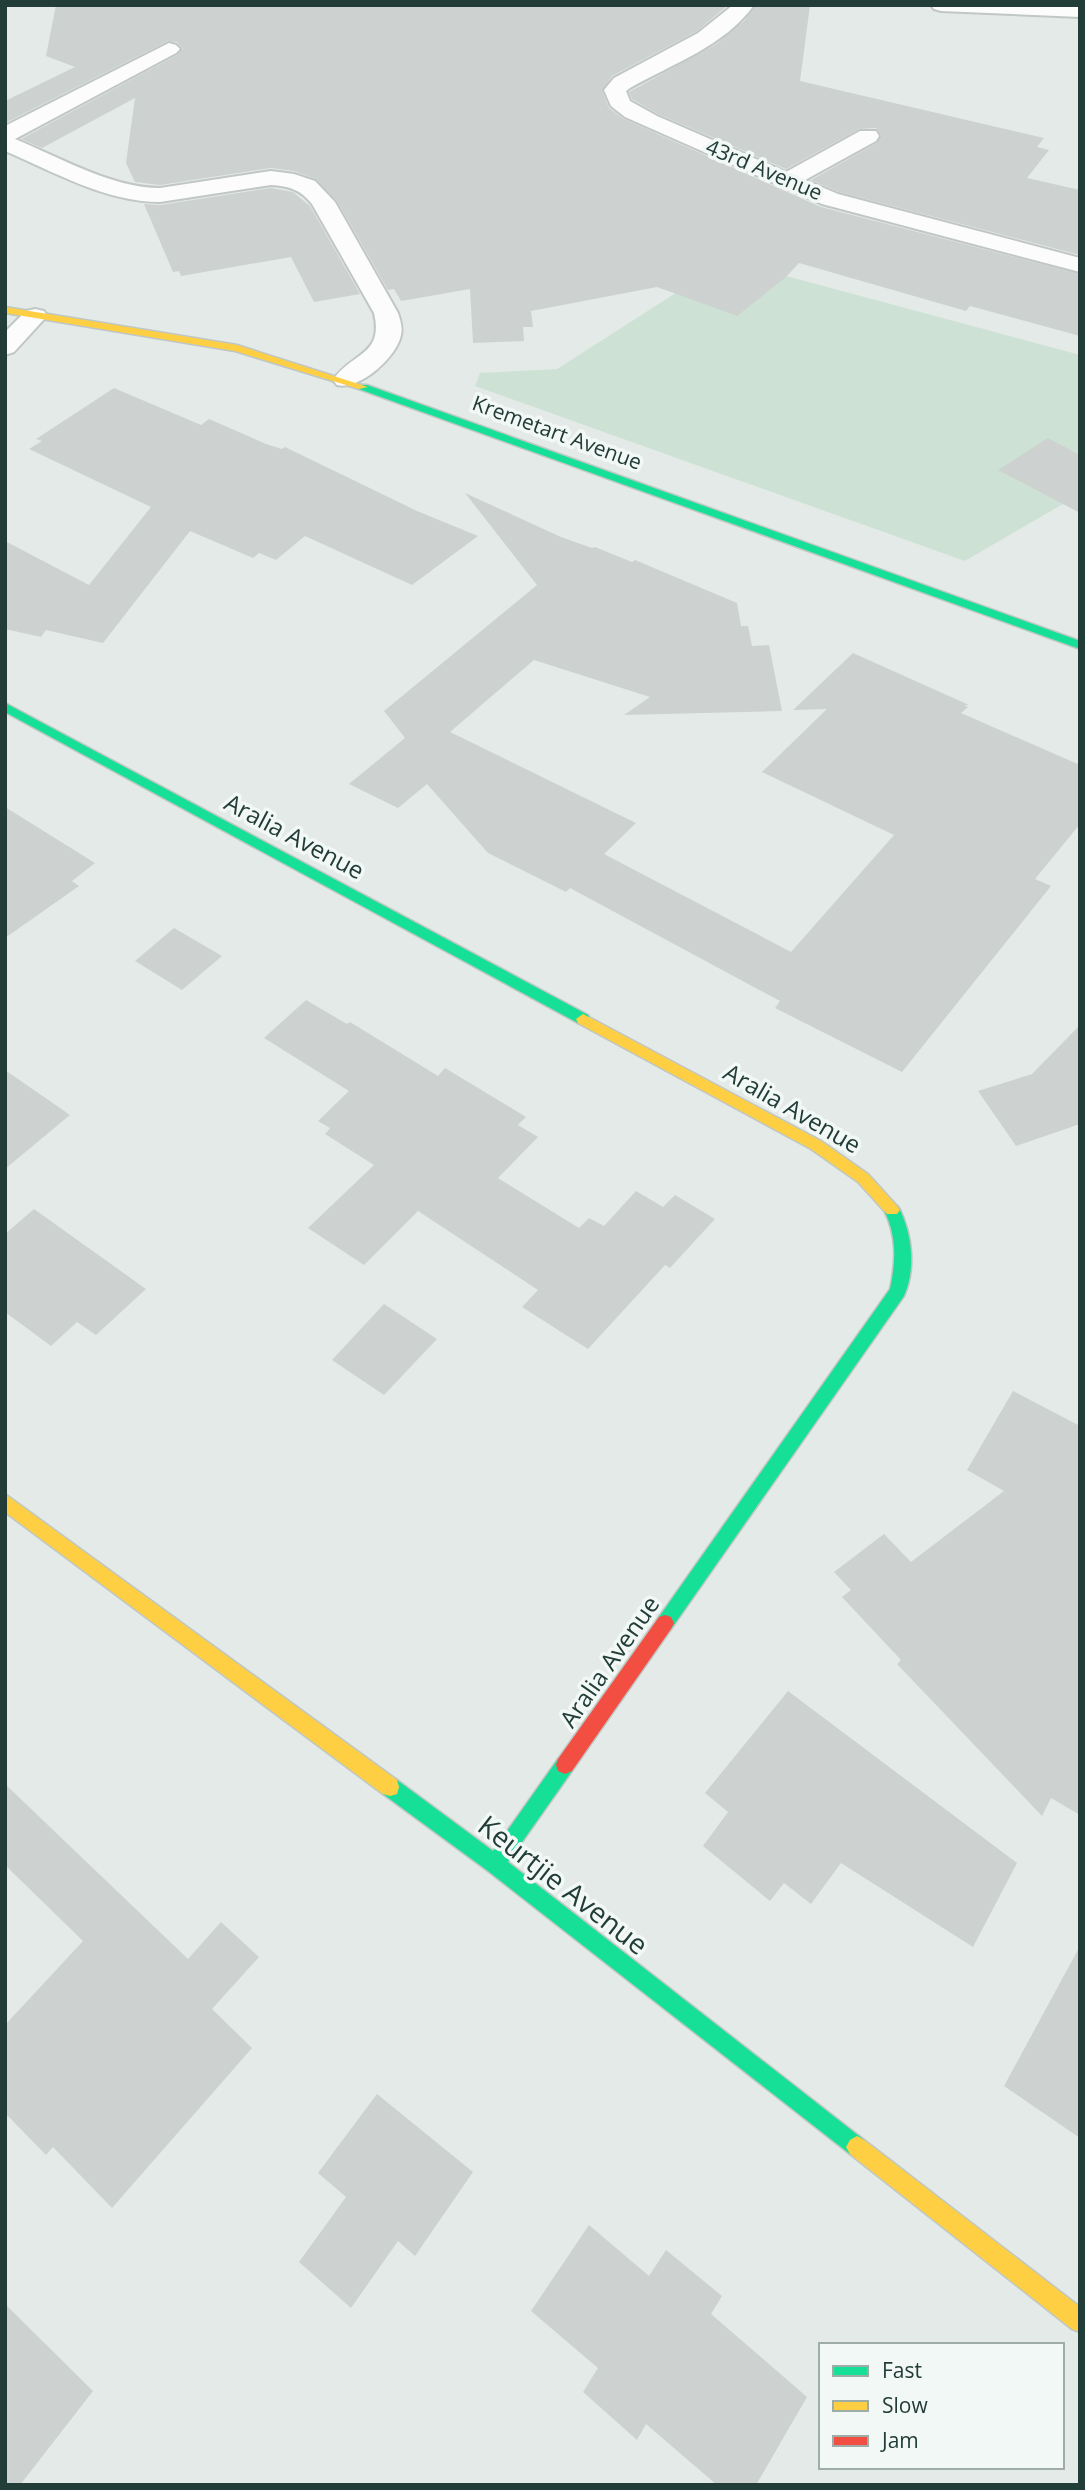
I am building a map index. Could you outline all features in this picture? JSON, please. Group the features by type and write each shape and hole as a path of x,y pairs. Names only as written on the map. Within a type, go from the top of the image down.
{"street":[{"name":"43rd Avenue","path":"744,5 737,15 715,31 622,83 615,90 615,99 649,121 830,198 1070,262"},
{"path":"941,5 1080,11"},
{"path":"5,135 169,49"},
{"path":"788,180 868,136"},
{"path":"5,143 130,193 160,195 271,178 289,179 311,188 323,202 386,313 391,327 390,339 382,350 346,380"},
{"path":"1070,262 1080,236"},
{"name":"Kremetart Avenue","path":"5,310 224,346 346,380 1080,645"},
{"path":"5,347 35,316"},
{"name":"Aralia Avenue","path":"5,707 816,1146 852,1169 884,1196 899,1224 905,1256 898,1291 495,1864"},
{"name":"Keurtjie Avenue","path":"5,1502 495,1864 1080,2321"}],"green space":[{"path":"753,267 1080,355 1080,494 965,561 475,386 480,373 557,369 704,275"}],"building":[{"path":"56,5 728,5 697,31 612,76 602,91 609,108 624,119 821,207 1080,274 1080,336 970,306 966,311 799,263 785,278 737,316 657,287 531,311 533,327 523,327 524,341 473,343 470,289 401,301 394,289 388,290 337,201 316,179 294,171 271,168 160,185 135,182 126,163 135,98 42,148 21,139 177,55 183,49 177,42 168,41 5,123 5,101 75,67 46,56"},
{"path":"756,5 810,5 800,81 1044,138 1037,147 1049,150 1027,178 1080,190 1080,255 839,192 811,180 877,143 881,135 876,128 859,129 786,169 658,114 632,99 629,92 715,45 744,21"},
{"path":"271,188 293,192 310,206 360,294 314,302 291,257 181,276 179,271 173,272 144,204 160,205"},
{"path":"114,388 201,425 209,419 266,444 282,449 285,447 417,511 478,536 412,585 305,536 276,560 259,553 253,558 190,531 103,643 46,630 41,637 5,629 5,541 89,585 151,507 29,449 42,441 36,439"},
{"path":"1048,438 1080,455 1080,513 998,470"},
{"path":"465,493 561,537 632,562 635,560 737,603 741,626 748,626 752,646 769,645 782,711 624,715 650,697 534,660 450,732 636,823 604,854 791,952 894,835 762,772 827,709 793,710 853,653 969,705 964,705 968,707 961,713 1080,765 1080,824 1035,879 1051,886 902,1072 775,1008 780,1001 570,888 566,892 488,853 427,784 398,808 349,784 405,738 384,711 537,585"},
{"path":"5,807 95,863 72,881 79,886 5,938"},
{"path":"174,928 222,956 182,990 135,961"},
{"path":"306,1000 347,1024 350,1022 438,1076 445,1068 526,1117 518,1125 538,1137 498,1178 579,1228 589,1218 604,1226 636,1191 663,1207 675,1195 715,1219 670,1268 665,1265 588,1349 522,1307 538,1290 418,1211 364,1265 308,1228 374,1165 325,1134 330,1128 318,1121 349,1091 264,1038"},
{"path":"1080,1025 1080,1124 1016,1146 978,1091 1032,1074"},
{"path":"5,1070 70,1115 5,1169"},
{"path":"34,1209 146,1289 96,1335 77,1322 51,1346 5,1312 5,1234"},
{"path":"384,1304 437,1339 384,1395 332,1360"},
{"path":"1013,1391 1080,1426 1080,1815 1051,1798 1042,1816 897,1664 901,1660 842,1597 851,1590 834,1572 884,1534 911,1562 1004,1491 967,1470"},
{"path":"788,1691 1017,1863 973,1947 841,1863 811,1904 784,1883 770,1901 703,1846 728,1812 705,1793"},
{"path":"5,1784 188,1959 221,1922 259,1957 212,2009 252,2048 112,2208 53,2147 46,2155 5,2113 5,2025 83,1941 5,1865"},
{"path":"1080,1946 1080,2138 1004,2086"},
{"path":"377,2094 473,2172 415,2256 398,2241 351,2308 299,2262 346,2197 318,2173"},
{"path":"589,2225 649,2276 666,2250 722,2296 711,2314 807,2397 756,2485 717,2485 646,2424 637,2440 583,2392 598,2368 531,2311"},
{"path":"5,2304 93,2391 20,2485 5,2485"}],"traffic: fast":[{"path":"363,387 1080,645"},
{"path":"5,707 583,1019"},
{"path":"665,1623 898,1291 903,1249 900,1230 892,1210"},
{"path":"495,1864 565,1765"},
{"path":"390,1787 495,1864 857,2147"}],"traffic: slow":[{"path":"5,310 237,348 363,387"},
{"path":"583,1019 816,1145 863,1178 892,1210"},
{"path":"5,1502 390,1787"},
{"path":"857,2147 1080,2321"}],"traffic: jam":[{"path":"565,1765 665,1623"}]}
